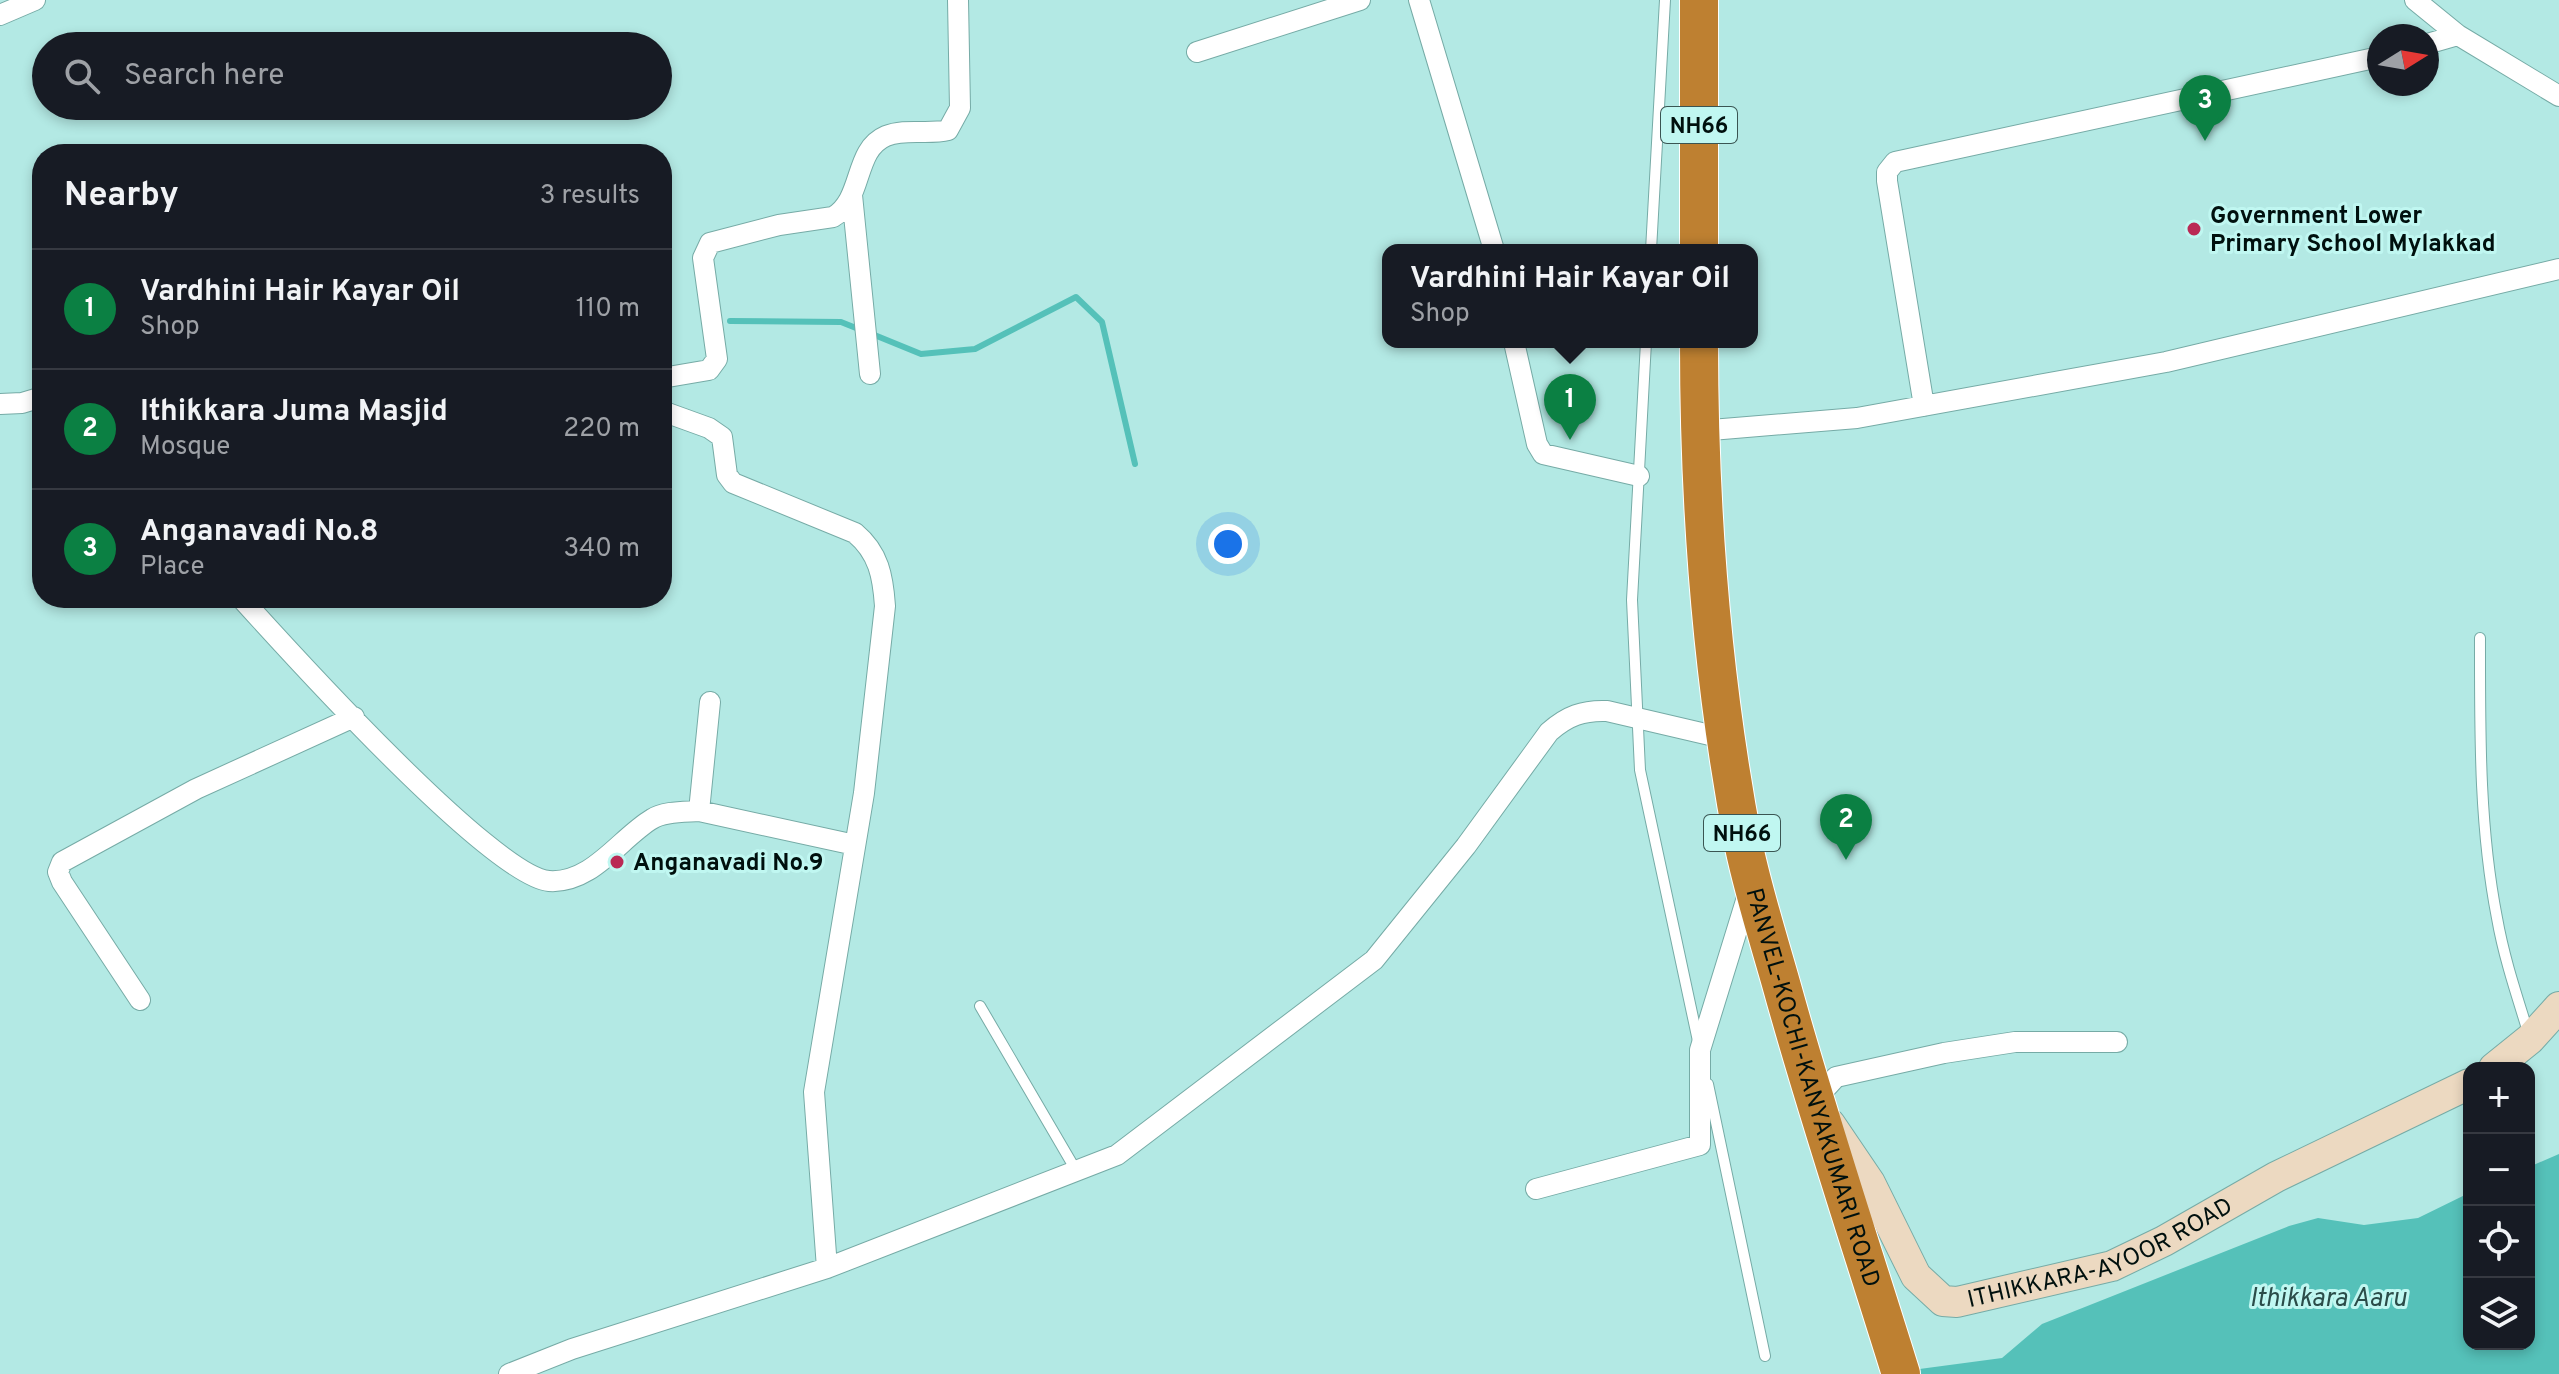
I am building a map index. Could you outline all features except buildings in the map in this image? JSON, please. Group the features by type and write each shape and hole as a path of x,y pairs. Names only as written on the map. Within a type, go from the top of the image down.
{"highway":[{"name":"NH66","path":"1699,0 1699,244"},
{"name":"PANVEL-KOCHI-KANYAKUMARI ROAD","path":"1699,348 1703,532 1727,739 1752,881 1814,1101 1901,1374"}],"main road":[{"path":"2501,1062 2530,1039 2559,1007"},
{"name":"ITHIKKARA-AYOOR ROAD","path":"1814,1101 1870,1183 1916,1276 1943,1301 1957,1302 2112,1266 2164,1241 2276,1177 2463,1087"}],"street":[{"path":"0,15 35,0"},
{"path":"672,376 709,370 717,359 703,258 710,243 779,225 833,217 852,195 866,155 877,141 907,132 936,133 948,130 960,108 958,0"},
{"path":"1197,52 1360,0"},
{"path":"1419,0 1492,244"},
{"path":"2415,0 2458,35 2559,96"},
{"path":"2439,41 2458,35"},
{"path":"1924,406 1887,181 1887,172 1895,162 2367,60"},
{"path":"852,195 870,374"},
{"path":"1699,431 1857,418 2166,362 2559,269"},
{"path":"1515,348 1537,444 1543,454 1639,476"},
{"path":"0,404 12,405 32,400"},
{"path":"672,415 709,428 722,437 727,475 733,483 855,533 880,566 885,606 855,845 814,1092 827,1268"},
{"path":"250,608 443,808 523,874 550,882 591,869 653,817 699,811 855,845"},
{"path":"699,811 710,702"},
{"path":"509,1374 572,1349 827,1268 1077,1172 1132,1146 1374,960 1557,725 1590,710 1727,739"},
{"path":"140,1000 62,882 58,872 62,862 196,789 354,717"},
{"path":"1536,1189 1700,1145 1700,1050 1752,881"},
{"path":"1814,1101 1836,1077 1944,1053 2015,1042 2117,1042"}],"lane":[{"path":"1651,244 1665,0"},
{"path":"1646,348 1632,600 1640,770 1765,1356"},
{"path":"2480,638 2480,775 2487,852 2502,941 2530,1039"},
{"path":"980,1006 1077,1172"}],"water":[{"name":"Ithikkara Aaru","path":"2559,1154 2559,1374 1882,1374 2002,1358 2042,1324 2289,1226 2318,1218 2364,1225 2418,1218 2463,1196 2463,1350 2535,1350 2535,1164"}],"waterway":[{"path":"872,334 921,354 975,349 1076,297 1102,322 1135,464"},
{"path":"730,321 841,322 861,330"}],"place":[{"name":"Anganavadi No.8","path":"2205,141"},
{"name":"Government Lower Primary School Mylakkad","path":"2194,229"},
{"name":"Vardhini Hair Kayar Oil","path":"1570,440"},
{"name":"Ithikkara Juma Masjid","path":"1846,860"},
{"name":"Anganavadi No.9","path":"617,862"}]}
